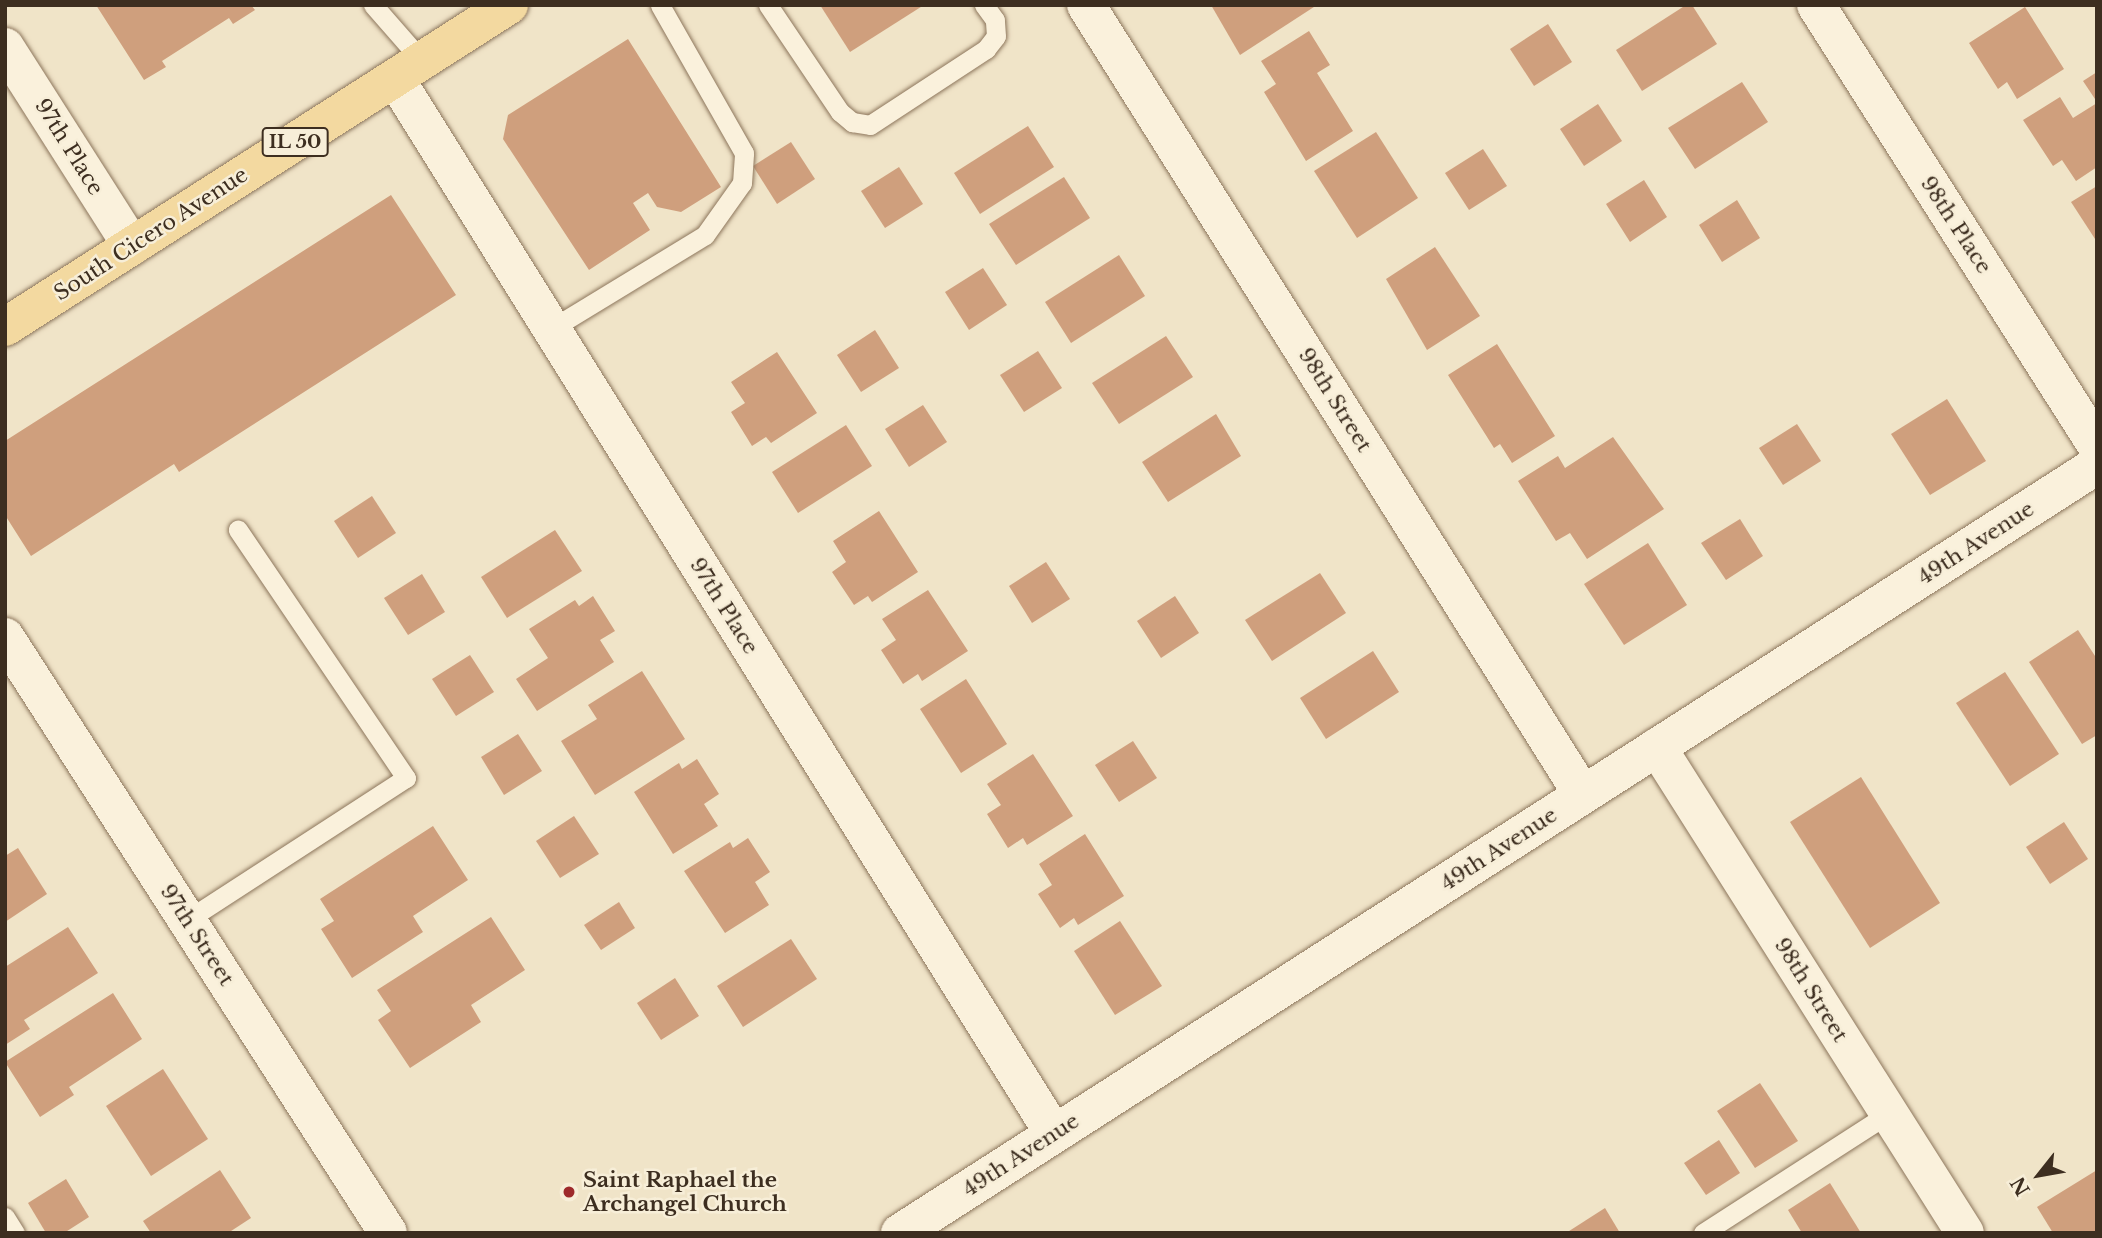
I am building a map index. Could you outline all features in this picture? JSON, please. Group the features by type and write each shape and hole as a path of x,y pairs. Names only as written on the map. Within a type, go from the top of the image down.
{"main road":[{"name":"South Cicero Avenue","path":"5,327 509,5"}],"street":[{"name":"98th Street","path":"1086,5 1583,795"},
{"name":"98th Place","path":"1816,5 2097,446"},
{"name":"97th Place","path":"5,47 132,246"},
{"name":"97th Place","path":"408,69 551,329 1054,1135"},
{"name":"49th Avenue","path":"900,1233 2097,465"},
{"name":"97th Street","path":"5,638 388,1233"},
{"name":"98th Street","path":"1657,747 1965,1233"}],"lane":[{"path":"373,5 408,69"},
{"path":"551,329 705,235 742,184 744,153 660,5"},
{"path":"768,5 840,112 852,122 870,125 986,49 996,36 985,5"},
{"path":"187,920 406,778 239,530"},
{"path":"1703,1233 1889,1113"},
{"path":"5,1217 15,1233"}],"building":[{"path":"96,5 251,5 255,10 233,24 229,18 162,61 166,67 144,80"},
{"path":"820,5 924,5 850,52"},
{"path":"1211,5 1317,5 1240,55"},
{"path":"1686,5 1692,5 1717,44 1642,91 1616,50"},
{"path":"2025,7 2064,69 2017,99 2007,82 1998,89 1969,43"},
{"path":"1548,24 1572,62 1534,86 1510,49"},
{"path":"1309,31 1330,65 1317,73 1353,131 1306,161 1264,92 1276,84 1261,61"},
{"path":"628,39 721,187 681,212 657,207 648,193 633,203 650,230 589,270 503,139 508,115"},
{"path":"2097,72 2097,102 2083,81"},
{"path":"1742,82 1768,122 1695,169 1668,128"},
{"path":"2060,97 2073,118 2097,103 2097,167 2076,181 2062,160 2053,166 2023,120"},
{"path":"1598,104 1622,141 1584,166 1560,129"},
{"path":"1028,126 1054,167 980,214 954,173"},
{"path":"1376,132 1418,198 1357,238 1314,171"},
{"path":"791,142 815,179 777,204 753,166"},
{"path":"1483,149 1507,186 1469,210 1445,173"},
{"path":"899,167 923,204 885,228 861,191"},
{"path":"1064,177 1090,218 1016,265 989,224"},
{"path":"1644,180 1667,217 1630,242 1606,204"},
{"path":"2097,186 2097,242 2071,202"},
{"path":"391,195 456,295 179,472 174,464 31,556 5,515 5,441"},
{"path":"1737,200 1760,238 1722,262 1699,225"},
{"path":"1435,247 1480,316 1427,350 1386,279"},
{"path":"1119,255 1145,296 1071,343 1045,302"},
{"path":"983,268 1007,305 969,330 945,292"},
{"path":"875,330 899,368 861,392 837,355"},
{"path":"1166,336 1193,377 1119,424 1092,383"},
{"path":"1497,344 1555,436 1512,463 1500,444 1494,448 1448,375"},
{"path":"1038,351 1062,388 1024,412 1000,375"},
{"path":"777,352 817,413 771,443 766,437 752,446 731,412 745,403 731,382"},
{"path":"1947,399 1986,461 1930,495 1891,434"},
{"path":"923,405 947,442 909,467 885,429"},
{"path":"1216,414 1241,456 1168,502 1142,462"},
{"path":"1797,424 1821,461 1783,485 1759,448"},
{"path":"846,425 872,466 798,513 772,472"},
{"path":"1613,437 1664,509 1587,559 1570,533 1556,541 1518,481 1558,456 1565,468"},
{"path":"372,496 396,533 358,558 334,521"},
{"path":"879,511 918,572 872,602 868,596 854,605 832,572 846,562 833,541"},
{"path":"1740,519 1763,556 1726,580 1701,543"},
{"path":"555,530 582,571 507,618 481,577"},
{"path":"1648,543 1687,605 1624,645 1584,584"},
{"path":"1046,562 1070,599 1032,623 1009,586"},
{"path":"1320,573 1346,613 1272,661 1245,620"},
{"path":"422,574 445,612 408,635 384,598"},
{"path":"928,590 968,651 922,681 918,674 903,684 881,650 896,640 882,619"},
{"path":"593,596 615,631 600,640 614,662 537,711 516,679 548,658 529,629 575,600 579,606"},
{"path":"1175,596 1199,633 1161,658 1137,621"},
{"path":"2078,630 2097,659 2097,735 2082,744 2029,662"},
{"path":"1373,651 1399,692 1326,739 1300,698"},
{"path":"470,655 494,692 456,716 432,679"},
{"path":"642,671 685,739 595,795 561,741 597,719 588,705"},
{"path":"2005,672 2059,754 2010,786 1956,703"},
{"path":"966,679 1007,744 961,773 920,709"},
{"path":"518,734 542,771 504,795 481,757"},
{"path":"1133,741 1157,778 1119,802 1095,765"},
{"path":"1033,754 1073,816 1027,845 1023,838 1008,848 987,814 1001,805 987,784"},
{"path":"697,759 719,794 704,804 718,826 673,854 634,792 679,763 682,769"},
{"path":"1861,777 1940,903 1870,948 1790,822"},
{"path":"574,816 599,854 560,878 536,841"},
{"path":"2064,822 2088,859 2050,884 2026,847"},
{"path":"433,826 468,880 413,916 423,932 352,978 321,929 334,921 320,899"},
{"path":"1085,834 1124,896 1078,925 1074,918 1060,928 1038,894 1052,885 1039,864"},
{"path":"748,838 770,872 755,882 769,905 725,933 684,871 730,842 733,848"},
{"path":"18,848 47,894 5,922 5,856"},
{"path":"619,902 635,928 601,950 584,925"},
{"path":"491,917 525,970 471,1005 481,1022 410,1068 378,1020 391,1011 377,990"},
{"path":"1120,921 1162,986 1115,1015 1074,951"},
{"path":"68,927 98,973 24,1020 30,1029 5,1045 5,967"},
{"path":"791,939 817,979 743,1027 717,986"},
{"path":"675,978 699,1016 661,1040 637,1003"},
{"path":"113,993 142,1039 69,1087 74,1095 40,1117 5,1062"},
{"path":"163,1069 208,1139 151,1176 106,1106"},
{"path":"1760,1083 1798,1141 1755,1168 1717,1111"},
{"path":"1719,1140 1740,1173 1706,1195 1684,1163"},
{"path":"220,1170 251,1218 228,1233 151,1233 143,1221"},
{"path":"2097,1170 2097,1233 2053,1233 2037,1207"},
{"path":"66,1179 89,1217 64,1233 46,1233 28,1203"},
{"path":"1830,1183 1861,1233 1802,1233 1788,1210"},
{"path":"1605,1208 1620,1233 1566,1233"}],"place":[{"name":"Saint Raphael the Archangel Church","path":"569,1192"}]}
